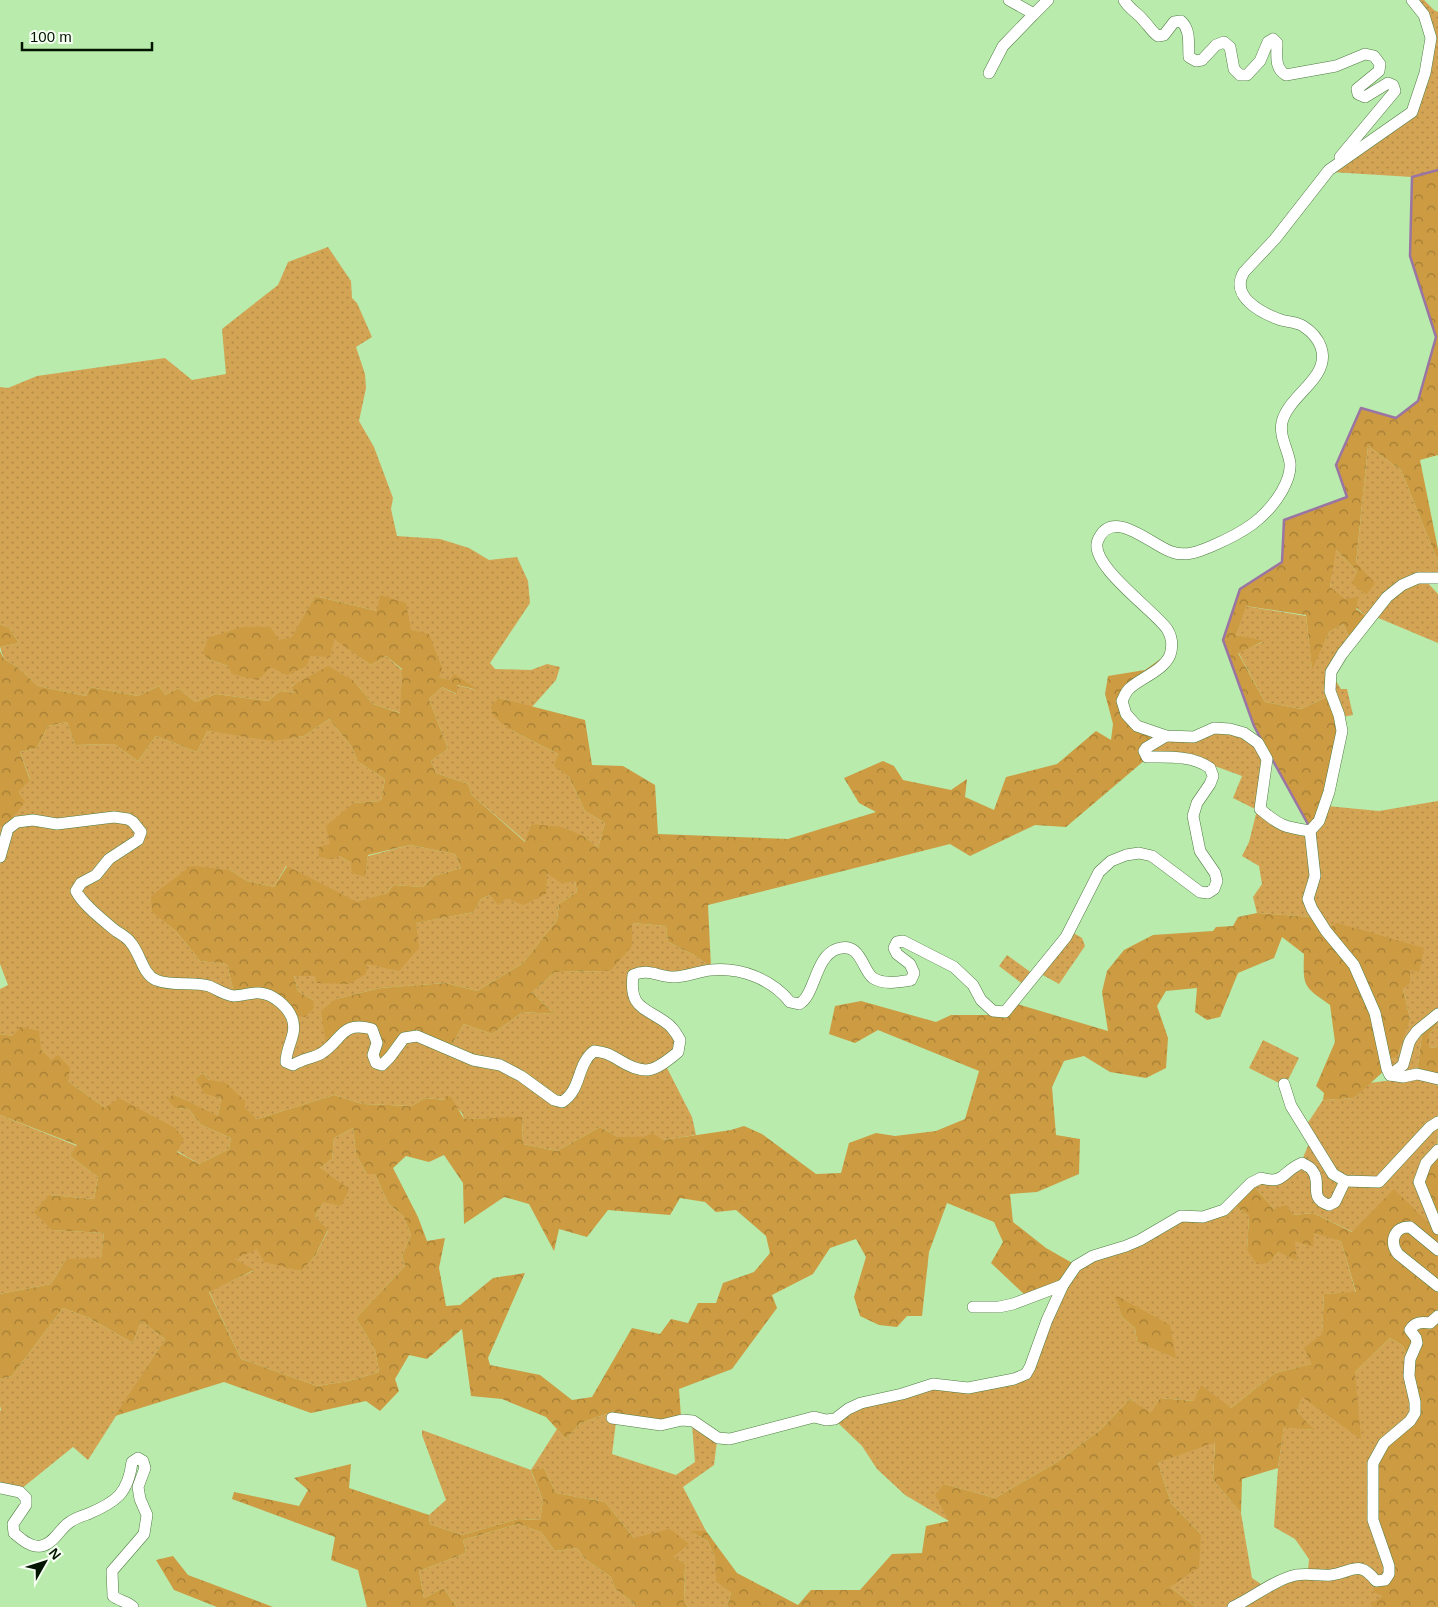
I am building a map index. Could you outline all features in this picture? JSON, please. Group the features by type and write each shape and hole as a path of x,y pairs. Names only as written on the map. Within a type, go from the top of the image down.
{"street":[{"path":"1009,0 1034,14"},
{"path":"989,73 1003,46 1048,0"},
{"path":"1124,0 1127,6 1144,20 1152,32 1158,36 1164,35 1174,22 1181,21 1186,26 1188,34 1188,57 1196,61 1202,60 1216,45 1224,42 1230,47 1234,69 1240,75 1247,75 1260,61 1268,42 1273,39 1277,43 1277,65 1280,72 1286,75 1336,66 1366,54 1374,56 1380,64 1379,71 1357,89 1358,94 1365,97 1388,83 1393,85 1395,91 1329,170 1275,239 1240,277 1239,285 1242,294 1254,307 1280,320 1302,325 1316,337 1322,348 1323,360 1318,373 1285,414 1282,424 1281,434 1290,462 1290,472 1277,500 1264,516 1245,531 1194,553 1182,554 1171,552 1128,528 1120,526 1111,527 1102,533 1097,541 1097,550 1101,560 1124,588 1167,629 1171,638 1172,646 1169,657 1156,670 1128,689 1122,701 1126,714 1137,726 1166,736 1194,737 1214,728 1230,729 1244,733 1258,743 1267,759 1260,808 1273,821 1287,828 1310,831"},
{"path":"1329,170 1412,112 1425,73 1431,38 1424,15 1412,0"},
{"path":"1390,1076 1375,1013 1354,965 1326,931 1308,899 1315,876 1310,831 1319,821 1329,792 1342,731 1339,715 1330,691 1331,672 1342,654 1386,597 1402,584 1418,578 1438,578"},
{"path":"0,857 8,828 17,822 33,820 57,824 114,817 128,819 134,822 141,832 138,840 109,859 96,875 81,883 76,891 79,898 107,924 131,942 153,979 164,983 208,985 234,996 261,993 284,1005 292,1018 295,1031 286,1055 286,1062 293,1065 301,1060 321,1054 348,1028 360,1026 372,1029 377,1043 373,1056 376,1063 382,1065 404,1038 417,1036 473,1060 500,1065 521,1076 554,1100 562,1102 570,1098 586,1057 594,1051 605,1052 630,1067 645,1071 664,1063 678,1052 680,1040 673,1029 639,1006 631,989 633,975 642,971 673,977 712,970 733,970 756,976 782,992 790,1002 799,1004 804,1002 829,952 838,948 849,948 858,954 872,977 887,982 911,980 914,972 910,964 897,954 894,948 897,942 903,942 954,966 973,986 981,1000 993,1011 1005,1012 1066,937 1099,872 1111,861 1126,855 1139,853 1152,856 1200,892 1208,893 1214,888 1217,881 1215,873 1200,851 1193,816 1213,776 1210,768 1196,761 1172,757 1147,757 1144,751 1146,748 1166,736"},
{"path":"1390,1076 1403,1065 1409,1043 1417,1031 1438,1014"},
{"path":"1390,1076 1403,1077 1417,1074 1438,1079"},
{"path":"1284,1084 1292,1106 1333,1174 1344,1181 1379,1182 1430,1127 1438,1122"},
{"path":"1438,1150 1426,1163 1419,1182 1438,1229"},
{"path":"612,1418 661,1425 682,1420 693,1421 718,1438 730,1439 814,1417 826,1420 835,1419 848,1409 861,1403 902,1394 933,1384 968,1388 1014,1379 1026,1374 1030,1367 1047,1320 1063,1285 1076,1266 1093,1256 1140,1240 1181,1216 1203,1217 1224,1210 1250,1182 1261,1178 1272,1181 1282,1178 1293,1167 1302,1163 1311,1169 1316,1177 1317,1197 1322,1203 1329,1205 1335,1202 1344,1181"},
{"path":"1438,1250 1410,1227 1399,1229 1394,1235 1394,1248 1398,1254 1438,1286"},
{"path":"973,1307 1006,1306 1063,1285"},
{"path":"1233,1607 1275,1584 1295,1576 1308,1574 1330,1575 1357,1567 1368,1572 1376,1581 1385,1580 1389,1574 1389,1566 1373,1520 1373,1463 1384,1443 1410,1421 1415,1413 1415,1402 1409,1376 1410,1359 1417,1343 1410,1330 1413,1325 1421,1322 1430,1323 1438,1316"},
{"path":"0,1488 20,1492 26,1498 26,1505 13,1524 14,1533 27,1543 40,1547 49,1542 69,1522 105,1507 120,1495 130,1479 132,1462 138,1458 143,1461 146,1468 138,1487 140,1499 147,1515 144,1534 112,1572 113,1596 133,1607"}],"shaded area":[{"path":"1416,0 1424,0 1438,12 1438,170 1412,177 1331,172 1414,114 1434,38"},
{"path":"328,247 351,281 352,298 357,303 372,337 356,347 365,374 366,388 359,421 374,447 393,498 391,509 397,536 440,539 469,548 489,560 517,557 528,581 530,603 490,663 495,669 531,670 547,664 560,667 556,680 532,707 499,698 511,730 558,754 555,766 569,777 585,811 605,823 598,848 586,837 531,824 526,842 472,795 468,784 436,773 431,761 448,749 429,699 442,687 456,694 456,685 477,690 439,677 411,630 377,611 315,596 293,637 208,659 228,666 271,667 310,656 334,638 371,665 386,656 402,670 401,713 373,704 354,681 292,685 296,693 280,691 268,701 216,694 195,702 178,688 165,695 159,686 138,696 90,687 86,696 38,686 16,666 4,659 0,647 19,643 9,628 0,624 0,387 8,388 37,376 165,358 192,380 226,374 222,329 278,285 288,262"},
{"path":"1368,446 1401,470 1438,562 1438,575 1418,575 1368,617 1330,588 1335,549 1357,571 1353,584 1366,595 1356,563"},
{"path":"1426,581 1438,594 1438,643 1376,617 1403,588"},
{"path":"1245,606 1306,616 1312,668 1329,632 1343,624 1350,638 1339,651 1329,696 1301,709 1265,702 1238,652 1263,642 1236,635"},
{"path":"1334,678 1341,689 1347,689 1353,715 1342,717 1334,691"},
{"path":"329,719 352,747 357,761 385,779 381,801 354,803 340,856 351,863 364,877 368,856 410,845 455,854 461,868 434,876 423,887 394,885 387,893 357,903 286,866 274,887 247,881 230,870 152,911 176,931 200,961 227,964 234,993 155,977 109,921 80,891 111,862 141,842 135,820 16,819 0,847 0,826 5,826 17,792 30,779 20,752 37,748 48,726 67,722 75,745 114,744 138,761 156,736 197,752 207,731 273,740 304,736"},
{"path":"1215,731 1242,736 1255,745 1264,759 1257,810 1233,798 1242,776 1212,765 1148,754 1148,751 1167,739"},
{"path":"1438,801 1438,1009 1400,1063 1391,1071 1388,1060 1410,1019 1403,989 1409,969 1419,972 1328,929 1312,899 1313,832 1327,806 1379,811"},
{"path":"1257,810 1307,834 1313,917 1257,913 1253,897 1262,884 1259,866 1242,856 1249,842"},
{"path":"127,822 137,833 136,838 73,890 129,944 144,973 207,989 260,996 281,1007 291,1031 283,1054 293,1068 350,1031 411,1039 499,1068 563,1106 595,1055 604,1055 629,1070 666,1066 692,1117 696,1135 663,1140 644,1137 618,1137 600,1127 557,1151 523,1144 522,1118 464,1119 462,1113 445,1096 446,1100 425,1098 412,1106 362,1104 334,1095 257,1119 203,1073 195,1078 221,1098 218,1117 173,1094 175,1108 189,1109 201,1125 231,1138 229,1149 199,1164 105,1108 68,1081 41,1049 13,1036 0,1034 0,989 8,985 0,964 0,864 5,854 10,830 18,825"},
{"path":"546,874 575,881 577,892 559,904 557,920 523,963 477,991 446,983 380,988 336,999 326,1044 320,1051 289,1060 295,1016 313,1000 298,991 294,976 315,976 367,964 415,923 474,912 481,899 490,895 507,898"},
{"path":"632,923 666,926 668,942 694,955 711,967 674,974 642,968 628,989 677,1041 675,1051 645,1068 592,1048 562,1099 451,1046 464,1024 492,1034 523,1012 554,1014 532,992 555,972 610,971"},
{"path":"1072,932 1082,938 1085,946 1059,984 1041,974"},
{"path":"1007,955 1033,974 1024,985 999,966"},
{"path":"1438,1020 1422,1035 1417,1071 1402,1074 1414,1040"},
{"path":"1438,1023 1438,1045 1435,1048 1429,1047 1429,1035"},
{"path":"1263,1040 1299,1058 1287,1082 1281,1084 1249,1068"},
{"path":"1417,1077 1438,1083 1438,1118 1378,1178 1345,1178 1335,1172 1307,1124 1323,1100 1354,1098 1369,1083"},
{"path":"0,1115 77,1146 70,1156 98,1177 94,1199 49,1195 53,1230 104,1233 101,1259 66,1259 51,1284 0,1294"},
{"path":"1438,1126 1436,1231 1353,1232 1313,1213 1293,1215 1274,1209 1253,1185 1301,1167 1309,1171 1329,1208 1347,1185 1380,1185"},
{"path":"353,1128 356,1155 367,1174 375,1174 388,1203 403,1216 411,1235 402,1256 405,1266 356,1318 375,1350 379,1372 349,1381 317,1386 241,1359 209,1291 253,1271 234,1259 257,1248 300,1271 315,1256 328,1231 315,1216 324,1202 320,1168 332,1159 334,1138"},
{"path":"1310,1141 1340,1182 1333,1200 1324,1200 1302,1160"},
{"path":"1236,1207 1249,1216 1247,1250 1268,1263 1289,1244 1308,1234 1320,1234 1341,1241 1356,1293 1324,1294 1322,1334 1313,1364 1275,1373 1231,1408 1194,1401 1160,1398 1151,1414 1130,1399 1100,1430 1057,1462 995,1498 944,1484 949,1521 905,1495 877,1469 862,1446 837,1422 850,1412 933,1387 1028,1376 1065,1286 1079,1269 1181,1219 1226,1213","holes":["1116,1296 1176,1357 1137,1342 1135,1328 1122,1317"]},
{"path":"63,1308 89,1318 133,1343 141,1321 165,1339 88,1460 73,1447 21,1489 0,1485 0,1379 12,1376"},
{"path":"1390,1338 1403,1346 1408,1358 1413,1402 1383,1577 1341,1569 1308,1571 1309,1559 1295,1539 1274,1527 1278,1468 1284,1426 1313,1430 1297,1411 1302,1396 1355,1372"},
{"path":"606,1414 616,1422 612,1454 676,1475 695,1462 692,1424 717,1441 714,1465 683,1487 706,1531 691,1532 708,1541 715,1558 717,1581 731,1593 727,1607 689,1607 684,1603 685,1564 634,1538 605,1502 556,1493 544,1468 531,1471 543,1500 540,1520 518,1519 462,1535 430,1524 429,1515 446,1500 422,1435 422,1430 531,1470 557,1429 566,1439 581,1423"},
{"path":"1215,1441 1213,1480 1241,1513 1252,1578 1264,1586 1227,1607 1196,1607 1170,1587 1201,1534 1171,1503 1158,1463"},
{"path":"518,1524 541,1532 555,1551 577,1548 585,1559 611,1577 615,1589 634,1603 635,1607 457,1607 443,1588 424,1598 419,1571 466,1553 463,1540"},
{"path":"1357,1571 1367,1575 1384,1596 1371,1604 1372,1607 1240,1607 1296,1579"}],"green space":[{"path":"1438,170 1438,455 1420,460 1438,549 1438,562 1401,470 1368,446 1356,563 1375,583 1366,595 1352,584 1357,571 1336,550 1330,587 1345,599 1358,597 1356,609 1368,617 1350,638 1343,624 1329,632 1312,670 1306,615 1246,606 1236,635 1264,641 1238,653 1265,702 1301,709 1329,696 1339,731 1317,819 1309,828 1254,726 1223,640 1240,589 1282,562 1284,520 1347,497 1336,465 1361,408 1396,418 1418,401 1436,337 1410,256 1412,177"},
{"path":"380,595 406,603 411,630 429,634 442,668 439,677 450,680 454,674 479,690 457,685 457,694 442,687 429,699 448,749 431,761 436,773 468,784 472,795 525,842 531,824 561,827 586,837 598,848 605,823 585,811 569,777 554,766 558,754 511,730 493,716 491,706 499,698 585,720 592,765 623,766 655,785 658,834 788,839 876,812 859,803 844,778 883,761 894,766 903,780 951,790 967,779 965,797 994,810 1006,777 1057,764 1096,731 1111,740 1113,724 1105,694 1108,676 1145,670 1166,655 1153,668 1126,687 1123,716 1158,737 1145,760 1066,827 1035,825 970,856 950,844 708,905 711,967 694,955 668,942 666,926 632,923 632,946 610,971 555,972 532,992 554,1014 523,1012 492,1034 464,1024 451,1046 418,1033 381,1061 376,1055 381,1043 361,1022 326,1044 321,1011 336,999 380,988 446,983 477,991 523,963 557,920 559,904 577,892 575,881 562,883 547,874 546,894 523,905 507,898 498,905 490,895 481,899 474,912 416,923 419,948 399,971 367,964 366,974 349,984 317,983 315,976 294,976 298,991 313,1000 314,1008 305,1017 295,1016 286,1002 234,993 227,964 200,961 176,931 152,912 151,896 191,866 230,870 247,881 274,887 287,866 357,902 387,893 394,885 423,887 434,876 461,868 455,854 410,845 368,855 365,877 352,873 351,863 340,856 333,859 319,857 319,847 330,844 326,826 354,803 381,801 385,779 357,761 352,747 329,719 304,736 273,741 207,731 197,752 156,736 138,761 114,744 75,745 67,722 48,726 37,748 20,752 30,780 18,792 25,802 5,827 0,826 0,651 4,659 16,666 38,686 86,696 90,687 138,696 159,686 165,695 178,688 195,702 216,694 268,701 280,691 295,693 292,686 328,666 354,681 373,704 400,713 402,669 386,656 371,665 334,639 330,657 310,656 307,666 287,675 271,667 258,680 232,674 228,666 208,659 203,653 208,638 243,627 270,627 279,640 292,637 315,596 377,611"},
{"path":"0,624 9,628 19,643 0,647"},
{"path":"1257,913 1313,917 1351,966 1372,1014 1384,1071 1354,1098 1323,1100 1324,1093 1316,1086 1335,1042 1330,1005 1314,994 1307,985 1304,973 1304,954 1282,937 1274,958 1238,973 1220,1017 1207,1020 1195,1012 1197,988 1166,991 1157,1006 1168,1038 1166,1068 1146,1078 1110,1072 1084,1056 1064,1061 1052,1087 1056,1135 1080,1139 1079,1174 1037,1192 1010,1194 1013,1222 1046,1248 1074,1264 1060,1282 1025,1295 991,1263 1003,1242 994,1222 947,1203 929,1252 922,1316 907,1316 897,1327 879,1325 860,1316 854,1297 866,1257 856,1239 830,1248 813,1274 772,1295 777,1308 732,1369 679,1389 681,1417 661,1422 606,1414 581,1423 566,1439 546,1417 502,1399 471,1396 462,1329 427,1359 409,1355 395,1379 399,1391 380,1411 366,1401 311,1413 224,1382 115,1416 165,1339 141,1321 133,1343 89,1318 63,1308 12,1376 0,1379 0,1294 51,1284 66,1259 101,1258 104,1233 52,1230 34,1212 49,1195 94,1199 98,1177 70,1156 77,1145 0,1115 0,1034 13,1036 20,1027 39,1031 41,1049 51,1060 58,1055 70,1068 68,1081 105,1108 119,1098 175,1128 184,1139 177,1152 199,1164 229,1149 231,1138 201,1125 189,1109 175,1108 168,1100 173,1094 218,1116 221,1098 205,1094 195,1078 203,1073 209,1080 226,1083 245,1101 245,1108 257,1119 334,1095 362,1104 412,1106 425,1098 445,1100 445,1096 451,1097 464,1119 522,1117 523,1144 557,1151 600,1127 618,1137 644,1137 652,1133 663,1140 731,1130 744,1126 762,1134 816,1174 841,1173 849,1143 876,1133 895,1136 936,1131 965,1119 979,1071 878,1030 855,1043 829,1034 835,1006 861,1001 936,1022 951,1015 991,1015 1017,1004 1108,1031 1102,992 1107,971 1124,950 1153,935 1213,931 1216,927 1233,926 1238,917","holes":["353,1128 356,1155 367,1174 375,1174 388,1203 403,1216 411,1235 402,1256 405,1266 356,1318 375,1350 379,1372 349,1381 317,1386 241,1359 209,1292 254,1270 235,1259 257,1249 264,1262 301,1271 315,1256 328,1230 315,1216 324,1202 341,1206 349,1189 320,1168 332,1159 334,1138","444,1155 463,1183 464,1224 504,1197 529,1204 554,1251 559,1229 587,1237 608,1210 670,1215 680,1198 705,1202 716,1212 736,1210 766,1236 770,1253 754,1272 723,1283 716,1303 698,1303 688,1323 671,1319 660,1334 632,1328 592,1397 572,1400 540,1375 490,1365 488,1358 525,1273 493,1278 460,1305 446,1306 439,1268 445,1238 427,1241 418,1217 393,1168 406,1156 429,1162"]},
{"path":"1337,923 1424,948 1419,972 1410,970 1410,983 1403,989 1410,1019 1397,1056 1388,1060 1378,1013 1328,929"},
{"path":"1438,1020 1438,1023 1429,1035 1429,1047 1435,1048 1438,1045 1438,1076 1417,1071 1422,1035"},
{"path":"1438,1154 1438,1222 1422,1182 1428,1164"},
{"path":"1253,1185 1274,1209 1286,1205 1293,1215 1313,1213 1352,1232 1394,1189 1438,1232 1438,1246 1412,1224 1390,1241 1438,1290 1438,1312 1430,1320 1411,1324 1414,1339 1408,1358 1403,1346 1390,1338 1355,1372 1361,1439 1302,1397 1297,1411 1314,1430 1284,1427 1278,1468 1242,1479 1241,1513 1213,1480 1215,1442 1158,1463 1171,1503 1201,1534 1199,1567 1170,1587 1196,1607 727,1607 731,1593 716,1581 715,1558 708,1541 689,1531 706,1531 737,1573 798,1605 811,1590 860,1590 892,1554 922,1553 926,1526 949,1521 935,1495 944,1484 995,1498 1057,1462 1100,1430 1130,1399 1151,1413 1160,1398 1194,1401 1201,1385 1231,1408 1275,1373 1312,1364 1304,1348 1322,1334 1324,1294 1356,1292 1341,1241 1314,1233 1313,1247 1295,1241 1297,1261 1279,1252 1268,1263 1257,1264 1247,1250 1249,1216 1236,1207 1226,1213"},
{"path":"1406,1230 1438,1253 1438,1282 1400,1252 1397,1236"},
{"path":"1115,1295 1170,1325 1176,1358 1137,1342 1135,1328 1122,1317"},
{"path":"1438,1320 1438,1607 1372,1607 1370,1604 1383,1596 1373,1592 1375,1584 1386,1583 1376,1520 1376,1463 1387,1445 1412,1423 1413,1330"},
{"path":"351,1464 349,1488 429,1515 430,1524 462,1535 518,1519 540,1520 543,1500 531,1470 544,1468 556,1493 605,1502 634,1538 670,1529 689,1544 673,1557 685,1564 684,1603 689,1607 635,1607 634,1603 615,1589 611,1577 585,1559 577,1548 555,1551 541,1532 518,1524 463,1540 466,1553 419,1571 424,1598 443,1588 457,1607 367,1607 358,1570 331,1560 335,1537 232,1499 234,1492 299,1506 308,1490 294,1478"},
{"path":"173,1556 188,1575 273,1607 217,1607 174,1590 156,1560"}],"waterway":[{"path":"1262,741 1254,726 1223,640 1240,589 1282,562 1284,520 1347,497 1336,465 1361,408 1396,418 1418,401 1436,337 1410,256 1412,177 1438,170"},
{"path":"1272,759 1309,826"}]}
